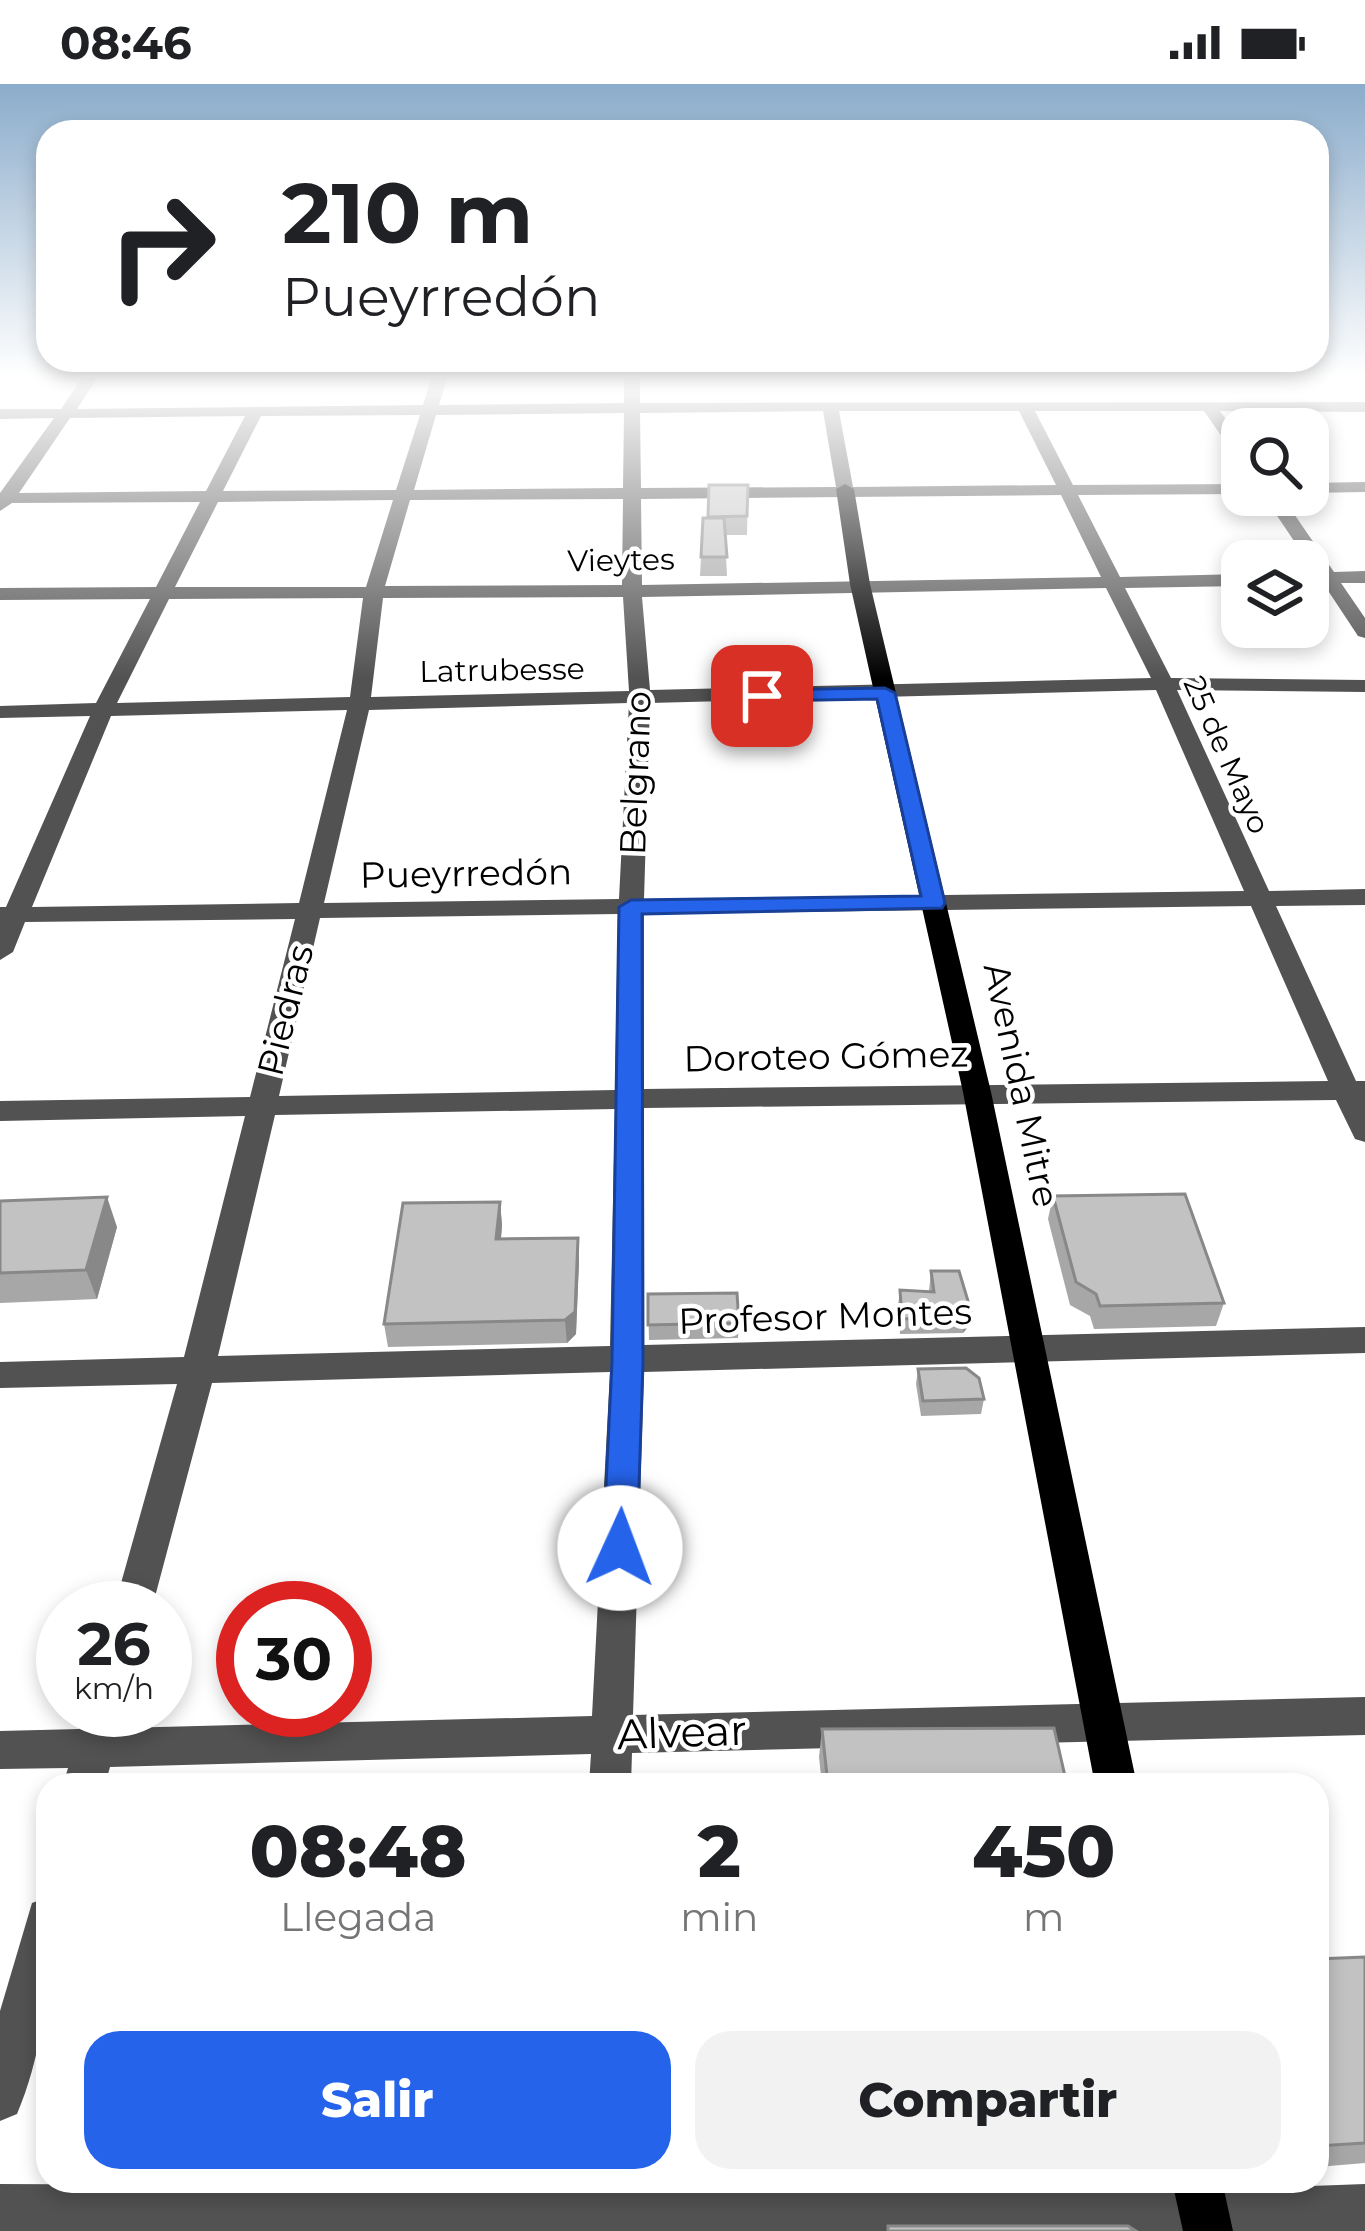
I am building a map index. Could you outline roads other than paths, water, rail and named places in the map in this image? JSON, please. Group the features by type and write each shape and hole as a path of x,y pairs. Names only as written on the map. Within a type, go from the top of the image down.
{"main road":[{"name":"Avenida Mitre","path":"845,489 860,584 977,1092 1113,1773"}],"street":[{"path":"0,952 9,915 218,478"},
{"name":"Piedras","path":"140,1581 198,1371 360,702 374,591 406,478"},
{"name":"Belgrano","path":"611,1773 627,1362 631,907 640,698 632,591 632,478"},
{"name":"Avenida Mitre","path":"843,478 845,489"},
{"name":"25 de Mayo","path":"1059,478 1164,684 1256,899 1356,1091 1365,1132"},
{"path":"1329,488 1365,487"},
{"path":"3,501 845,489 1221,489"},
{"path":"1329,578 1365,578"},
{"name":"Vieytes","path":"0,594 632,591 1221,580"},
{"path":"1329,592 1365,632"},
{"name":"Latrubesse","path":"0,712 1164,684 1365,686"},
{"name":"Pueyrredón","path":"9,915 1365,897"},
{"name":"Doroteo Gómez","path":"0,1111 977,1092 1356,1091"},
{"name":"Profesor Montes","path":"0,1375 1365,1340"},
{"name":"Alvear","path":"0,1750 1365,1716"},
{"path":"0,2097 36,1964"},
{"path":"0,2209 1365,2209"}]}
